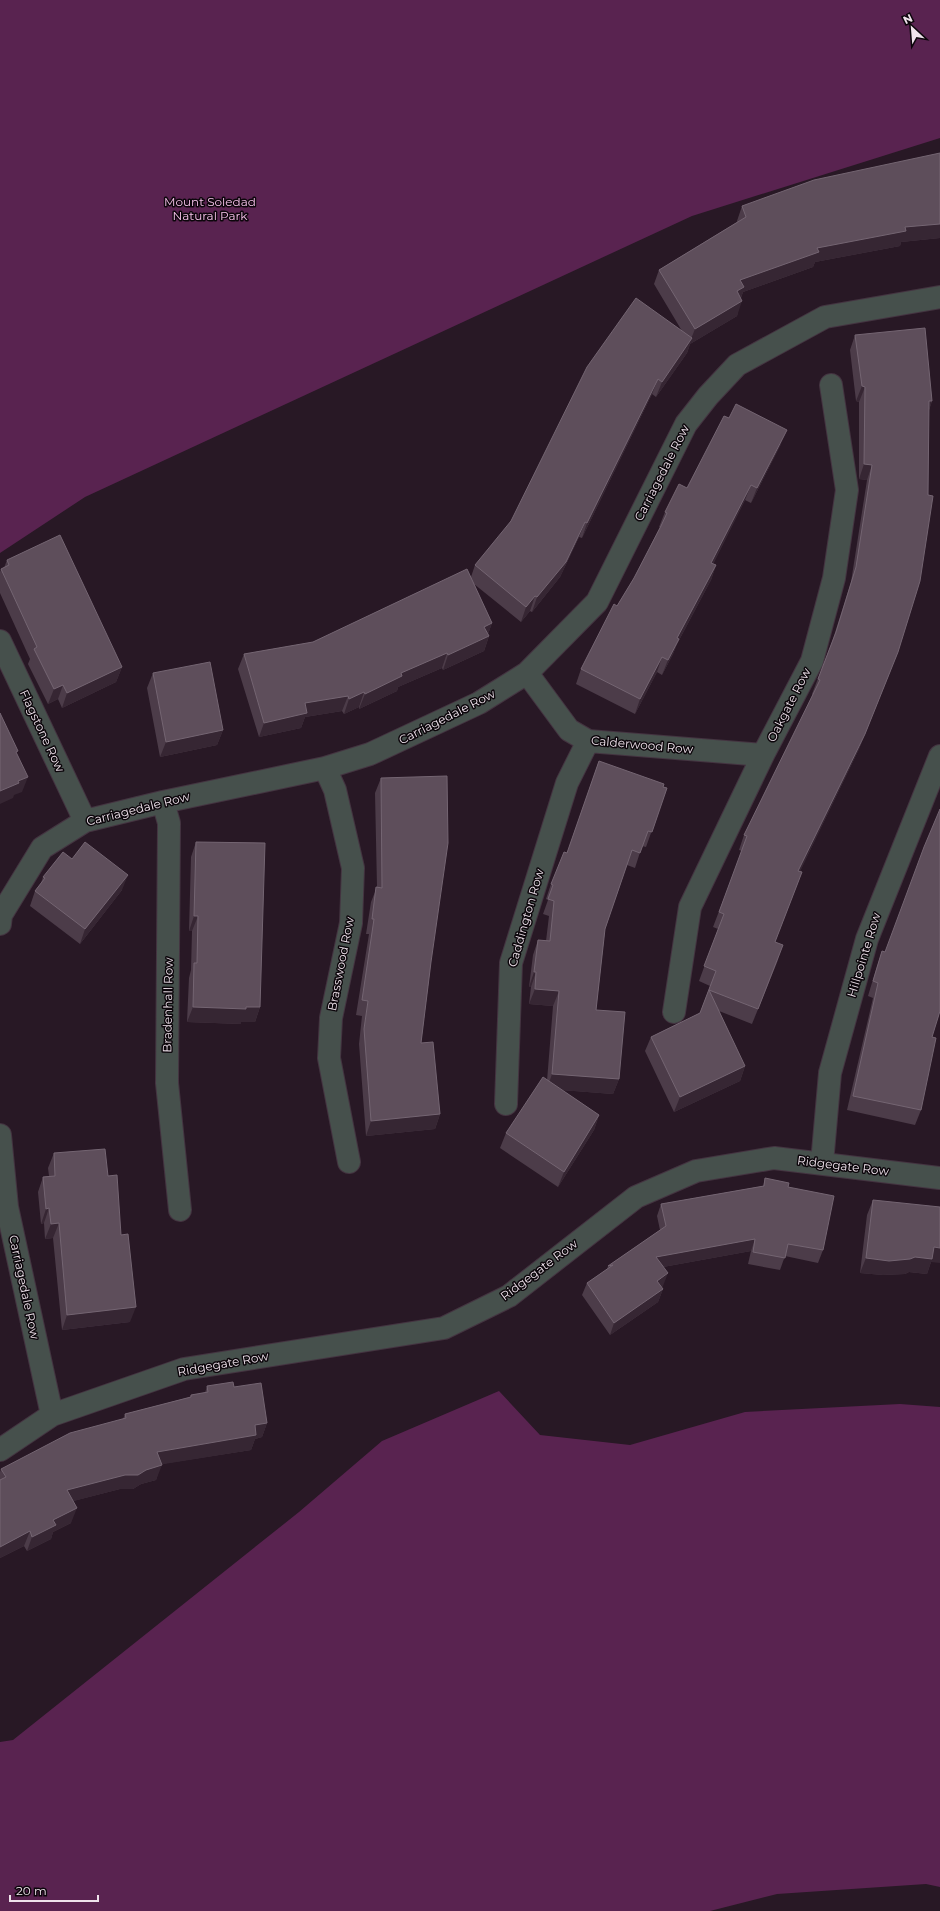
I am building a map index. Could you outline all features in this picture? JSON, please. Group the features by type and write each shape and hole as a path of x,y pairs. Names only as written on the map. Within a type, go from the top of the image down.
{"street":[{"name":"Carriagedale Row","path":"0,924 1,915 42,848 84,821 163,802 325,768 370,754 479,704 527,673 597,602 686,424 708,396 737,365 825,316 940,297"},
{"name":"Oakgate Row","path":"674,1012 690,907 763,755 812,661 834,578 847,490 831,385"},
{"name":"Flagstone Row","path":"0,640 84,821"},
{"name":"Calderwood Row","path":"527,673 569,730 588,741 763,755"},
{"name":"Caddington Row","path":"506,1104 511,963 567,783 588,741"},
{"name":"Hillpointe Row","path":"822,1163 830,1073 867,939 940,756"},
{"name":"Brasswood Row","path":"325,768 335,790 353,868 351,923 331,1018 330,1058 349,1162"},
{"name":"Bradenhall Row","path":"163,802 170,823 167,1083 180,1210"},
{"name":"Carriagedale Row","path":"0,1135 7,1207 52,1415"},
{"name":"Ridgegate Row","path":"0,1450 52,1415 184,1369 444,1328 509,1296 636,1197 696,1171 774,1158 940,1178"}],"green space":[{"name":"Mount Soledad Natural Park","path":"0,0 940,0 940,138 692,216 85,497 0,553"},
{"path":"499,1391 540,1435 630,1445 745,1412 900,1404 940,1407 940,1887 926,1884 777,1894 710,1911 0,1911 0,1742 13,1740 299,1512 382,1441"}],"building":[{"path":"940,153 940,224 905,227 906,231 817,248 819,252 740,280 744,287 737,291 742,301 695,329 659,270 746,217 742,206 814,180"},
{"path":"636,298 692,338 662,382 658,379 587,523 585,522 566,562 537,597 535,596 526,607 475,565 511,521 587,367"},
{"path":"925,328 932,401 929,401 928,495 933,496 920,581 898,652 865,734 798,871 802,872 775,942 783,945 758,1009 709,990 745,1066 680,1097 651,1037 700,1013 716,971 704,966 724,914 719,912 747,836 744,835 820,680 818,679 836,632 856,567 872,465 864,464 865,387 862,386 855,335"},
{"path":"736,404 787,430 757,488 751,485 711,563 716,565 677,638 679,639 668,660 662,657 640,699 581,669 614,604 617,606 634,578 661,526 667,513 665,512 679,484 687,488 724,416 729,418"},
{"path":"60,535 122,667 67,693 63,685 54,689 34,649 37,647 1,569 9,565 7,560"},
{"path":"467,569 492,623 484,627 489,636 448,655 447,653 401,673 402,676 365,694 364,692 349,699 348,696 305,703 307,713 264,723 244,654 313,642"},
{"path":"210,662 223,730 166,742 153,673"},
{"path":"0,713 18,751 16,752 28,777 18,781 19,783 0,791"},
{"path":"599,761 664,784 663,787 667,788 652,832 648,831 640,853 632,850 605,929 596,1010 625,1012 619,1079 552,1074 559,991 535,989 536,972 534,972 538,940 550,941 554,901 548,899 553,885 551,884 564,852 567,853"},
{"path":"447,776 448,843 421,1043 433,1042 440,1114 371,1121 364,1029 368,1001 362,1000 374,919 372,919 376,887 382,888 381,778"},
{"path":"940,809 940,1011 932,1037 936,1038 921,1110 853,1096 878,983 873,981 882,951 885,952 924,847"},
{"path":"85,842 128,875 85,929 35,891 45,878 43,877 63,852 72,859"},
{"path":"196,842 265,843 260,1007 246,1007 246,1009 193,1007 194,963 197,963 198,916 194,916"},
{"path":"543,1077 599,1115 564,1172 506,1133"},
{"path":"105,1149 108,1176 117,1175 121,1235 128,1234 136,1307 67,1315 59,1223 51,1224 49,1208 46,1209 43,1177 55,1176 54,1153"},
{"path":"765,1178 789,1183 788,1187 834,1196 823,1250 788,1244 785,1258 753,1252 755,1239 656,1257 668,1273 657,1281 663,1289 614,1323 587,1283 613,1265 608,1266 666,1226 661,1204 764,1186"},
{"path":"873,1200 940,1207 940,1248 934,1247 932,1259 915,1257 910,1259 889,1261 866,1258"},
{"path":"233,1382 234,1387 261,1383 267,1423 255,1425 256,1435 157,1452 162,1465 146,1470 138,1475 125,1475 67,1490 77,1508 53,1520 56,1525 32,1537 30,1531 0,1547 0,1480 6,1477 1,1469 70,1433 126,1418 125,1414 191,1397 191,1395 208,1392 207,1386"}]}
